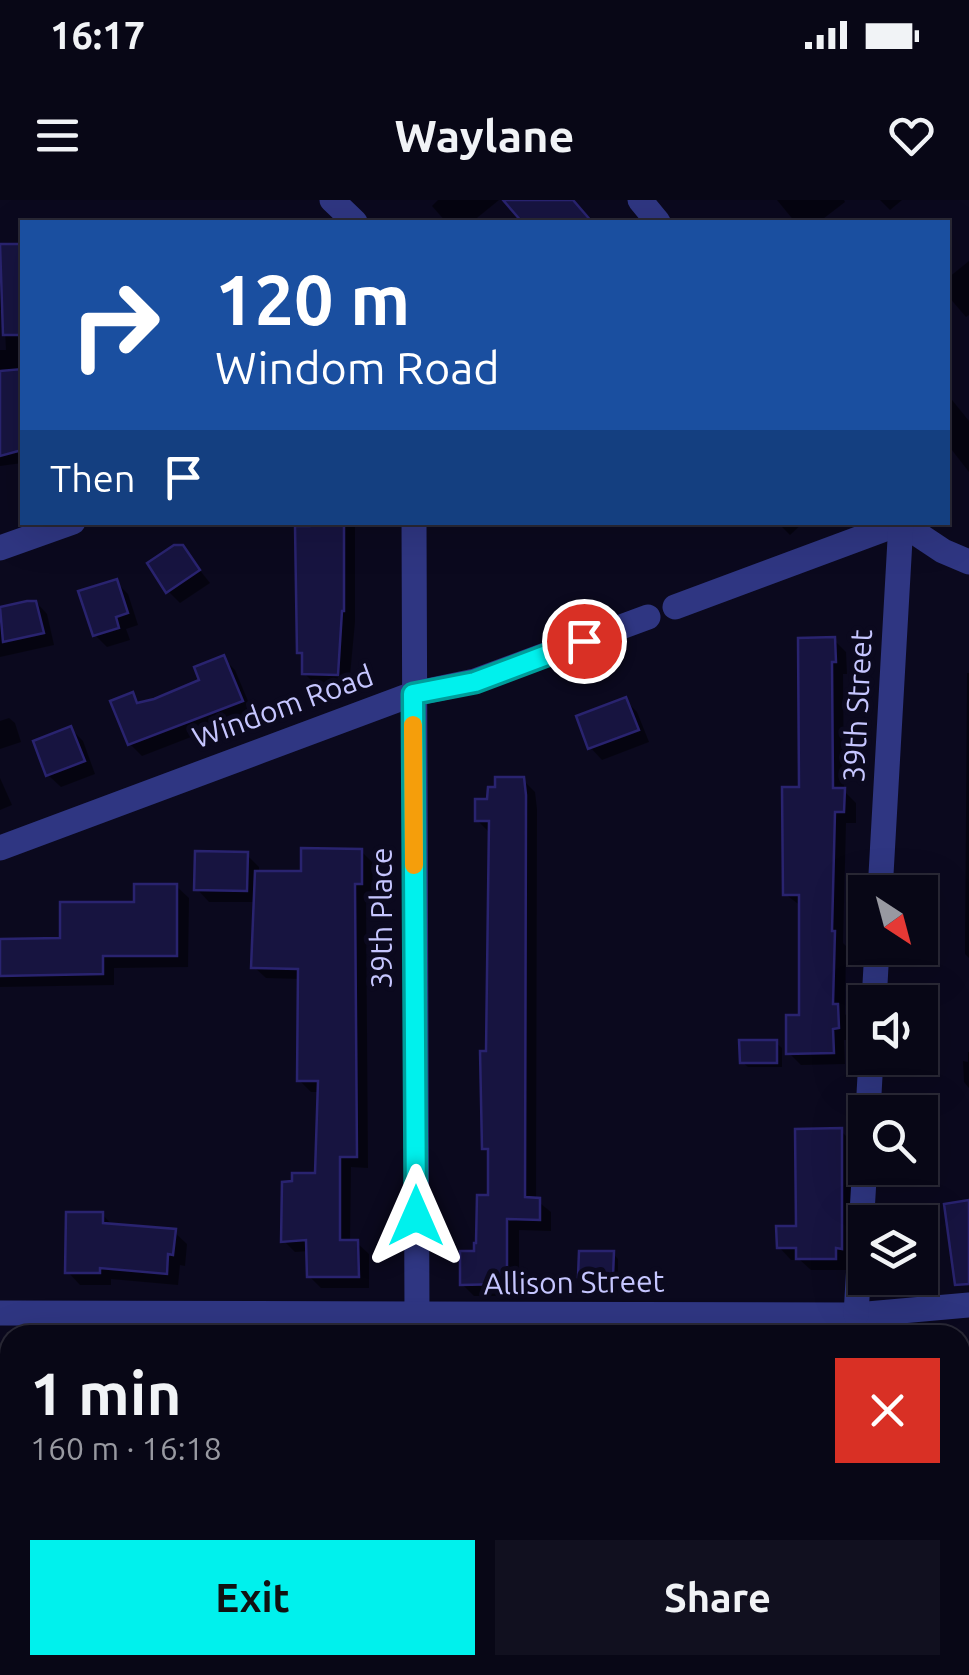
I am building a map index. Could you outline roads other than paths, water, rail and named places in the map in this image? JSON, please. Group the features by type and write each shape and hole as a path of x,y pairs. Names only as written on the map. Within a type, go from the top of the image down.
{"street":[{"path":"332,200 353,220"},
{"path":"640,200 656,220"},
{"path":"0,548 65,525"},
{"name":"39th Place","path":"414,525 416,1314"},
{"path":"675,607 896,525"},
{"name":"39th Street","path":"881,875 901,525"},
{"path":"904,525 969,562"},
{"name":"Windom Road","path":"0,848 413,694 475,682 648,617"},
{"path":"856,1316 864,1185"},
{"name":"Allison Street","path":"0,1313 856,1316 969,1304"}]}
